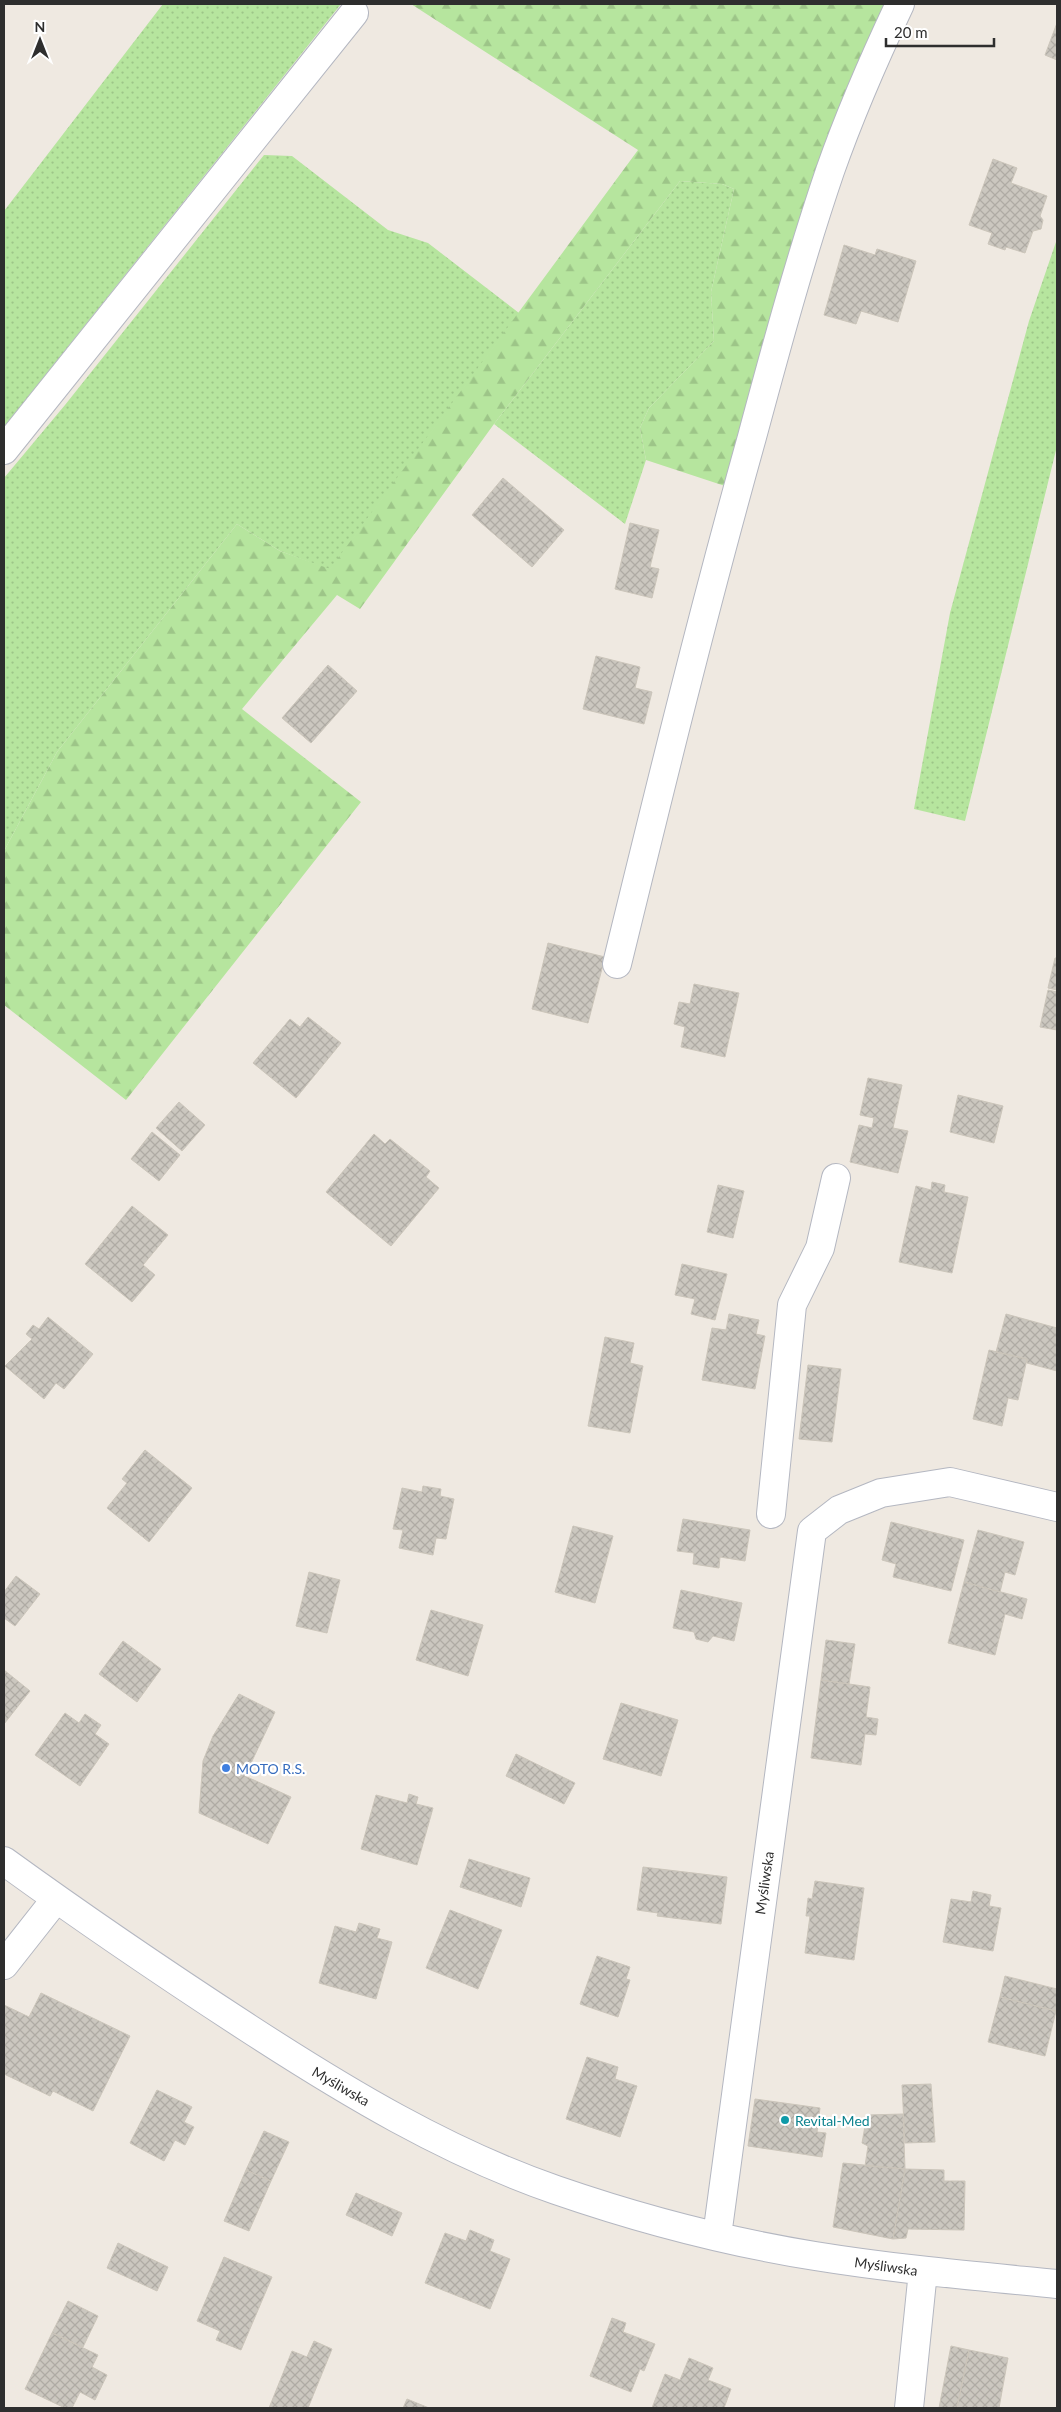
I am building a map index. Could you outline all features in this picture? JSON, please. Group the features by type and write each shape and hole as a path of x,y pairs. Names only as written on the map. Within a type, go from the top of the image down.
{"street":[{"path":"617,964 674,729 733,504 798,272 831,170 870,68 900,4"},
{"path":"4,450 354,13"},
{"path":"771,1514 792,1305 820,1248 836,1178"},
{"name":"Myśliwska","path":"717,2236 812,1531 839,1510 881,1493 950,1482 1057,1507"},
{"name":"Myśliwska","path":"4,1861 56,1899 292,2056 411,2126 477,2157 555,2190 717,2236 812,2256 923,2271 1057,2284"},
{"path":"4,1965 56,1899"},
{"path":"908,2408 923,2271"}],"green space":[{"path":"163,4 341,4 4,427 4,211"},
{"path":"411,4 888,4 731,488 646,460 640,428 649,408 714,341 711,292 734,189 722,184 680,181 494,424 360,609 337,595 242,709 361,802 126,1100 4,1005 4,851 57,752 237,524 280,551 330,569 638,150"},
{"path":"264,155 292,156 388,230 428,243 519,313 330,570 280,551 237,524 57,752 4,851 4,478 65,405"},
{"path":"680,181 722,184 734,189 711,292 714,341 649,408 640,428 646,460 625,524 494,424"},
{"path":"1057,239 1057,446 965,821 914,809 950,613 1029,321"}],"building":[{"path":"1057,23 1057,60 1045,55"},
{"path":"993,159 1017,168 1011,183 1047,196 1040,216 1043,220 1041,229 1033,231 1025,253 1006,247 1005,250 988,244 992,233 969,225"},
{"path":"844,245 875,255 877,249 916,261 898,322 861,311 856,324 824,315"},
{"path":"503,478 564,530 532,567 472,515"},
{"path":"630,523 659,530 650,567 659,569 652,598 615,589"},
{"path":"596,656 640,667 635,688 652,692 644,724 583,709"},
{"path":"328,665 357,691 311,743 282,718"},
{"path":"548,943 605,957 588,1023 532,1009"},
{"path":"1055,958 1057,958 1057,990 1048,988"},
{"path":"694,984 739,993 725,1057 681,1047 685,1027 674,1024 679,1002 690,1004"},
{"path":"1048,990 1057,992 1057,1030 1040,1027"},
{"path":"308,1017 341,1043 296,1098 253,1063 290,1019 300,1027"},
{"path":"868,1078 902,1085 893,1128 908,1131 898,1173 850,1162 859,1125 872,1128 874,1118 860,1115"},
{"path":"958,1095 1003,1106 994,1143 950,1132"},
{"path":"179,1102 205,1125 182,1151 156,1128"},
{"path":"152,1132 180,1155 159,1181 131,1159"},
{"path":"374,1134 385,1144 390,1139 430,1171 426,1177 439,1188 391,1246 326,1192"},
{"path":"932,1182 945,1185 944,1192 968,1197 952,1273 899,1262 916,1186 931,1190"},
{"path":"718,1185 744,1191 733,1238 707,1232"},
{"path":"132,1206 168,1235 143,1265 155,1275 132,1302 85,1264"},
{"path":"682,1264 727,1274 715,1320 691,1314 695,1299 675,1295"},
{"path":"729,1314 759,1320 756,1334 765,1336 755,1389 702,1380 712,1328 726,1330"},
{"path":"1006,1314 1057,1328 1057,1371 1027,1363 1027,1359 996,1352"},
{"path":"48,1317 93,1354 64,1389 56,1383 44,1399 5,1366 32,1339 26,1334 33,1325 39,1329"},
{"path":"605,1337 634,1343 630,1363 643,1366 630,1433 588,1426"},
{"path":"989,1350 1027,1359 1018,1400 1008,1398 1002,1426 973,1419"},
{"path":"808,1365 841,1369 832,1442 799,1439"},
{"path":"145,1450 192,1488 149,1542 107,1508 127,1483 122,1479"},
{"path":"423,1486 441,1489 440,1496 454,1499 446,1539 436,1538 433,1555 399,1548 403,1530 393,1529 402,1488 422,1492"},
{"path":"683,1519 750,1530 745,1561 720,1557 719,1568 693,1564 694,1553 677,1551"},
{"path":"891,1522 964,1540 951,1591 893,1577 896,1564 882,1560"},
{"path":"573,1526 613,1536 595,1603 555,1592"},
{"path":"978,1530 1024,1542 1015,1575 1005,1572 1000,1592 964,1582"},
{"path":"309,1572 340,1580 327,1633 296,1626"},
{"path":"16,1576 40,1594 15,1626 4,1618 4,1592"},
{"path":"964,1582 1027,1599 1022,1619 1005,1614 995,1655 948,1643"},
{"path":"681,1590 742,1603 734,1641 713,1636 708,1642 696,1639 694,1632 673,1628"},
{"path":"431,1610 483,1625 468,1676 416,1660"},
{"path":"826,1640 855,1644 849,1684 821,1680"},
{"path":"123,1641 161,1669 137,1702 99,1674"},
{"path":"4,1670 30,1691 4,1724"},
{"path":"821,1680 870,1687 866,1717 878,1719 876,1735 865,1734 861,1765 811,1758"},
{"name":"MOTO R.S.","path":"239,1694 275,1712 245,1776 291,1797 268,1844 199,1813 203,1761 213,1736"},
{"path":"621,1703 678,1720 661,1776 603,1759"},
{"path":"65,1713 79,1723 85,1714 101,1725 95,1734 109,1744 80,1786 35,1755"},
{"path":"516,1754 575,1783 564,1804 506,1776"},
{"path":"409,1794 418,1797 416,1804 433,1808 417,1865 361,1849 376,1795 407,1803"},
{"path":"469,1859 530,1878 521,1907 460,1887"},
{"path":"643,1867 727,1877 721,1924 657,1916 658,1913 637,1910"},
{"path":"815,1881 864,1888 854,1960 805,1953 810,1916 806,1916 808,1898 812,1899"},
{"path":"973,1891 991,1895 989,1906 1001,1908 993,1951 943,1942 951,1899 971,1902"},
{"path":"450,1910 502,1930 478,1989 426,1968"},
{"path":"359,1923 380,1929 377,1938 392,1942 376,1999 319,1983 335,1926 356,1932"},
{"path":"597,1956 630,1967 626,1979 630,1980 618,2017 580,2004"},
{"path":"1005,1976 1057,1989 1056,2011 1000,1997"},
{"path":"41,1993 130,2036 93,2111 53,2091 50,2096 4,2074 4,2005 29,2017"},
{"path":"1000,1997 1056,2011 1045,2056 988,2042"},
{"path":"587,2057 618,2067 615,2079 637,2086 620,2137 566,2119"},
{"path":"931,2084 935,2142 905,2143 902,2085"},
{"path":"157,2090 192,2107 184,2122 194,2127 185,2145 175,2140 164,2161 130,2143"},
{"name":"Revital-Med","path":"755,2099 820,2108 817,2132 826,2133 822,2157 748,2146"},
{"path":"903,2114 905,2169 865,2166 868,2146 862,2143 867,2115"},
{"path":"264,2131 289,2142 271,2181 246,2170"},
{"path":"843,2163 905,2169 893,2239 833,2227"},
{"path":"905,2169 944,2170 944,2181 965,2181 964,2230 908,2229 906,2238 893,2239"},
{"path":"246,2170 271,2181 249,2231 224,2221"},
{"path":"356,2193 402,2213 392,2236 346,2215"},
{"path":"470,2230 494,2240 490,2251 510,2259 490,2309 425,2283 445,2233 466,2241"},
{"path":"118,2243 168,2267 157,2291 107,2268"},
{"path":"224,2257 272,2277 241,2350 216,2340 220,2331 197,2321"},
{"path":"68,2301 98,2316 83,2347 52,2333"},
{"path":"612,2318 626,2323 623,2332 655,2344 644,2371 640,2369 631,2392 590,2376"},
{"path":"52,2333 98,2355 92,2367 107,2375 95,2400 80,2392 72,2408 65,2408 25,2389"},
{"path":"314,2341 332,2349 308,2408 269,2408 292,2351 307,2357"},
{"path":"951,2346 969,2350 957,2408 939,2408"},
{"path":"969,2350 1008,2358 999,2408 957,2408"},
{"path":"689,2358 713,2368 708,2380 731,2389 724,2408 652,2408 665,2374 680,2380"},
{"path":"407,2399 429,2408 403,2408"}],"place":[{"name":"MOTO R.S.","path":"226,1768"},
{"name":"Revital-Med","path":"785,2120"}]}
